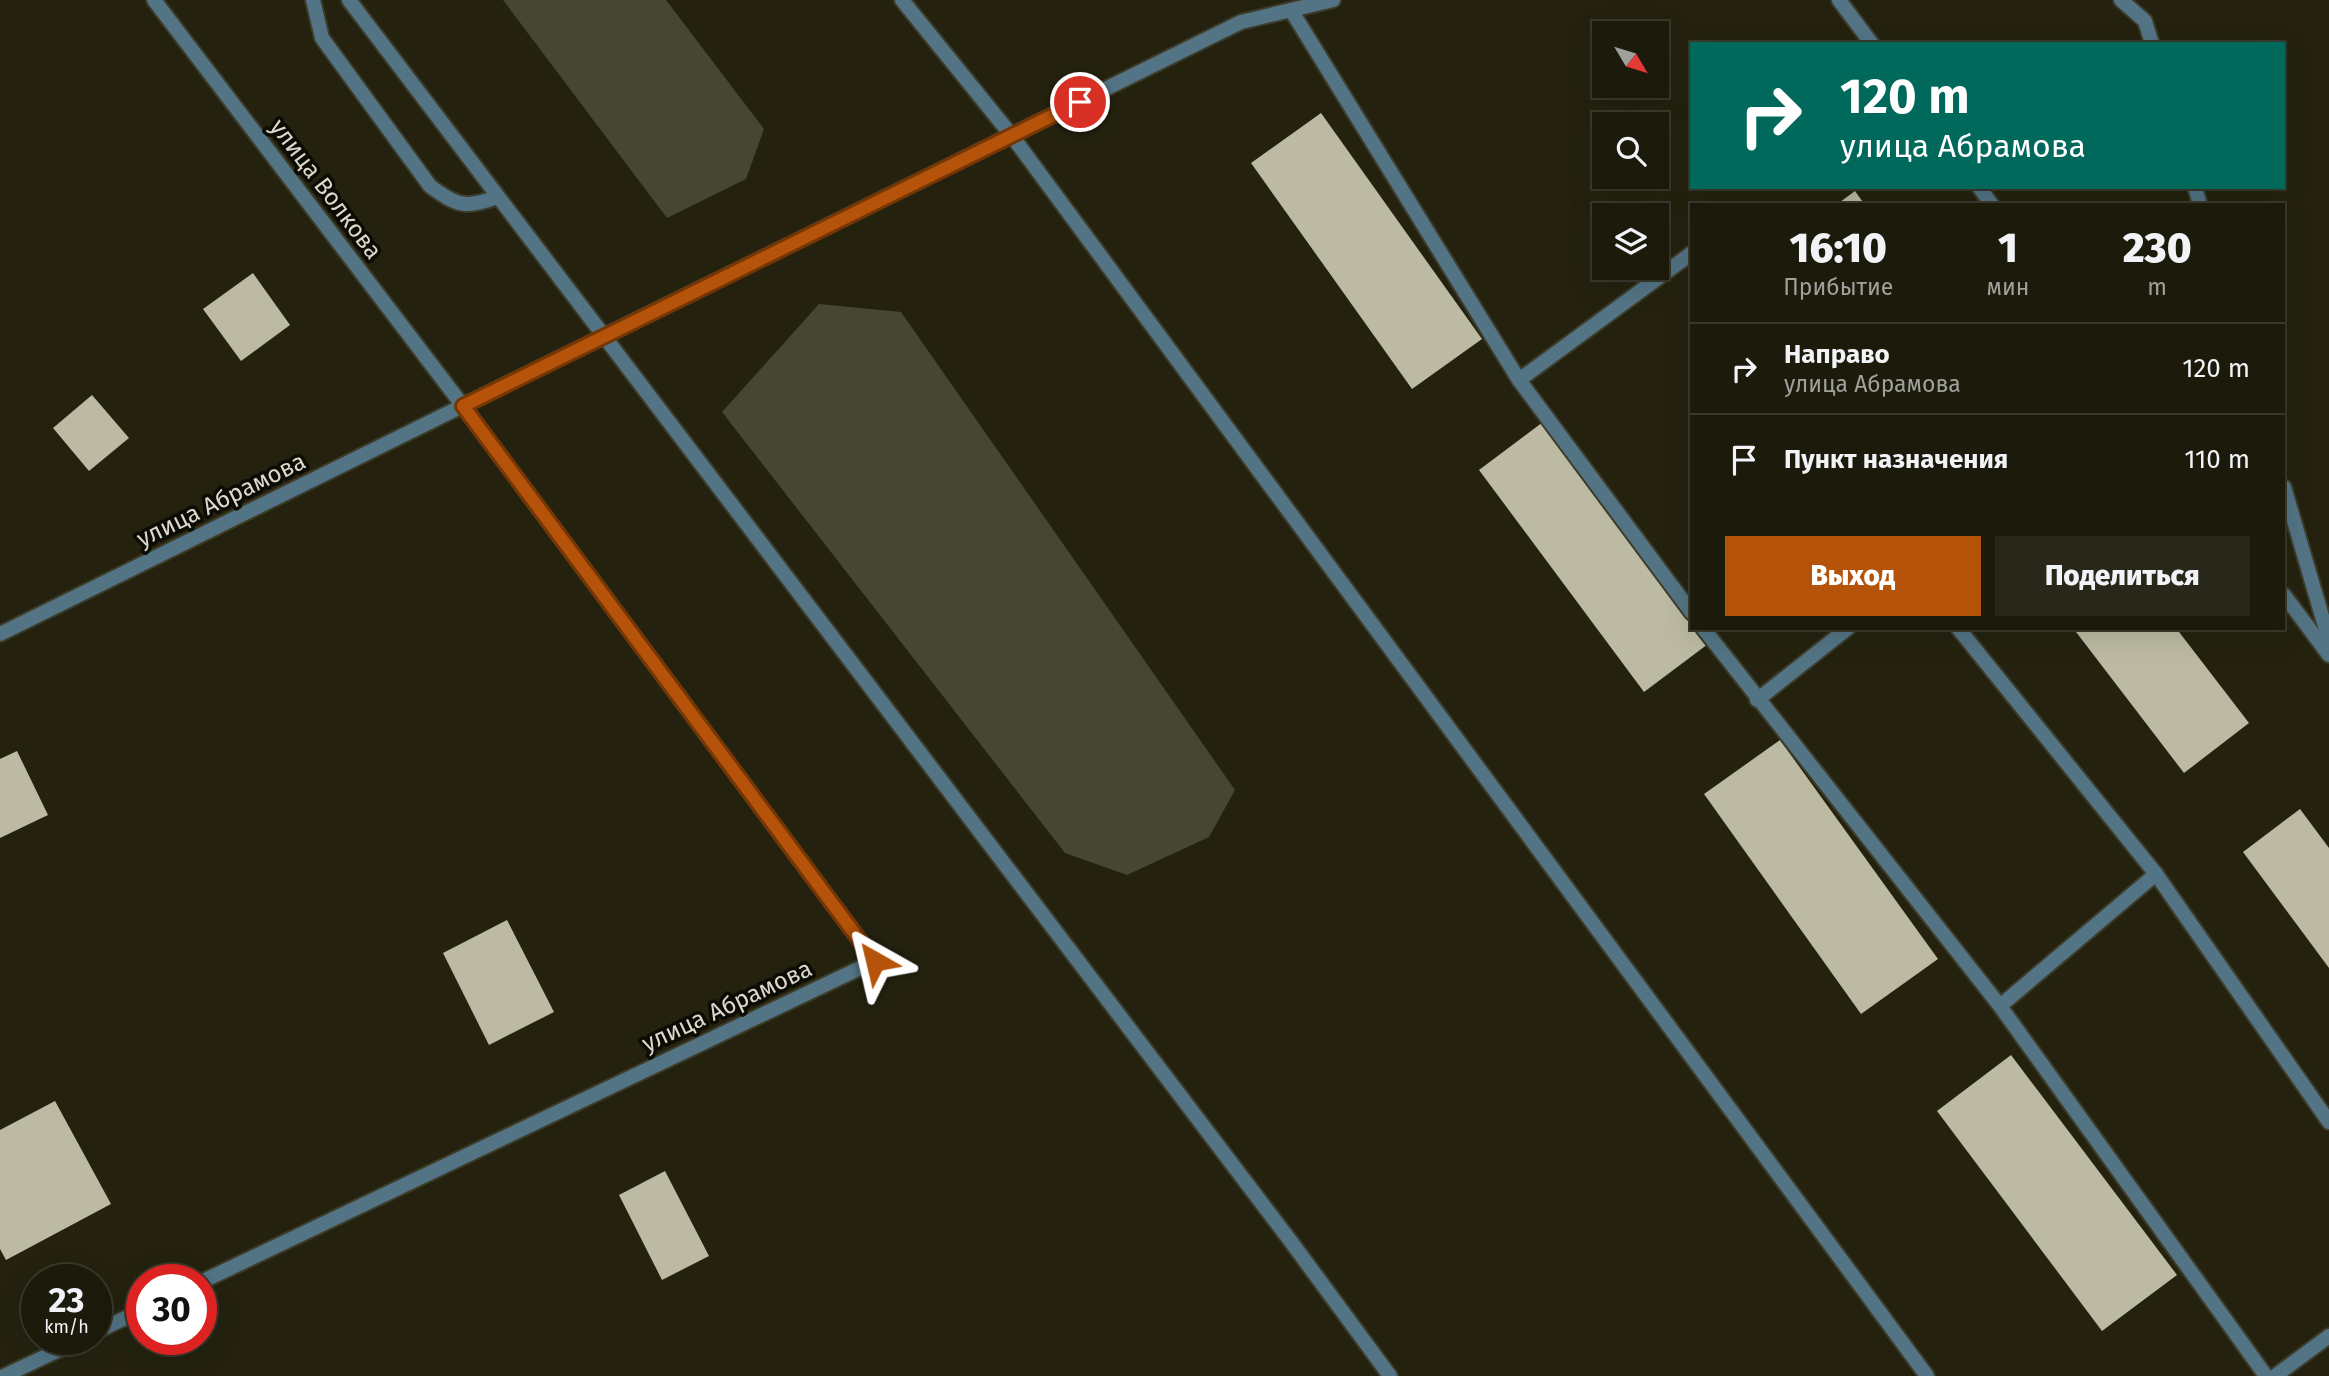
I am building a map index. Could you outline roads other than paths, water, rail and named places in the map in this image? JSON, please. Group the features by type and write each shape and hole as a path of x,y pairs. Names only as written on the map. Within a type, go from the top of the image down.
{"street":[{"name":"улица Волкова","path":"154,0 463,406"},
{"path":"313,0 322,38 430,186 453,203 476,205 498,197"},
{"path":"349,0 1276,1220 1390,1376"},
{"path":"902,0 1012,136 1927,1376"},
{"name":"улица Абрамова","path":"0,634 1241,22 1333,0"},
{"path":"1839,0 1870,42"},
{"path":"2121,0 2145,21 2151,42"},
{"path":"1291,10 1519,380 1690,610"},
{"path":"1519,380 1690,254"},
{"name":"улица Абрамова","path":"217,1274 875,961 463,406"},
{"path":"2285,491 2329,640"},
{"path":"2285,596 2329,655"},
{"path":"1704,630 2000,1006 2266,1376"},
{"path":"1757,700 1845,630"},
{"path":"1960,630 2156,874 2329,1122"},
{"path":"2000,1006 2156,874"},
{"path":"2275,1376 2329,1336"},
{"path":"4,1376 48,1355"}]}
